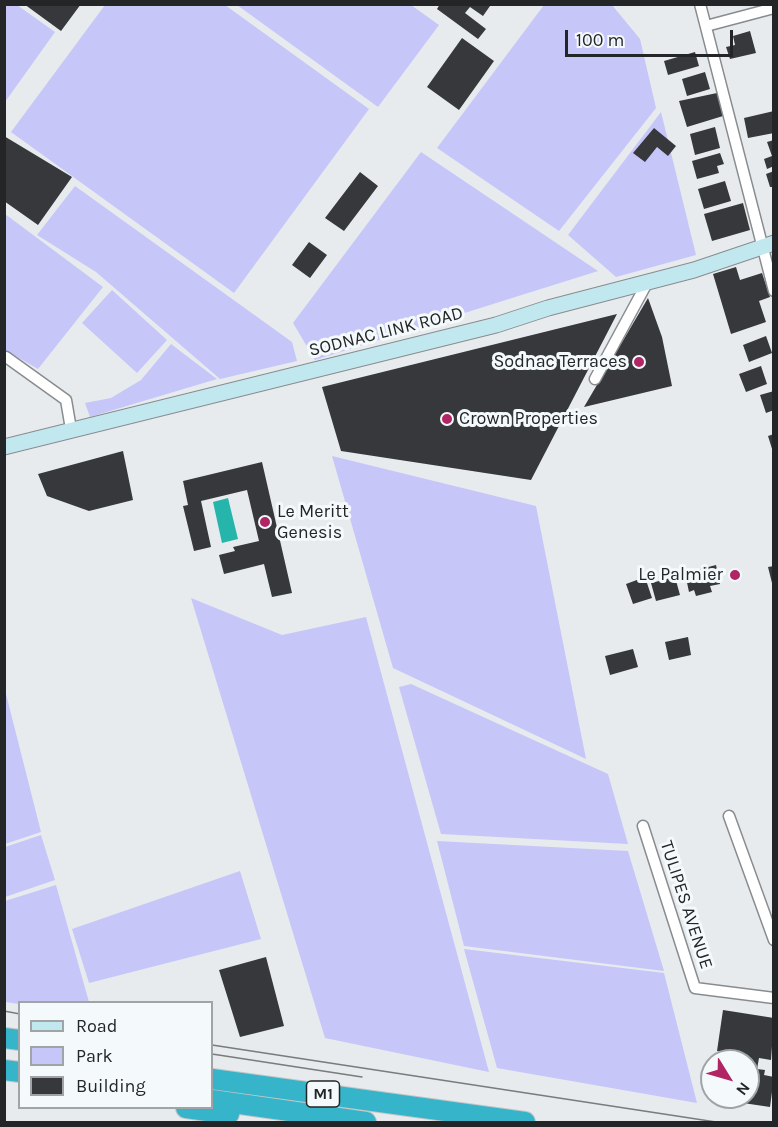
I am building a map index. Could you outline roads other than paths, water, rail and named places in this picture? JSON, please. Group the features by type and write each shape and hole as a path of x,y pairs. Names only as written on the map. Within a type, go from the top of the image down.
{"highway":[{"path":"213,1071 274,1078 434,1109"},
{"name":"M1","path":"213,1079 525,1122"},
{"name":"M1","path":"213,1100 366,1122"},
{"path":"203,1109 315,1122"}],"main road":[{"name":"SODNAC LINK ROAD","path":"4,447 496,325 548,308 646,283 768,245"}],"street":[{"path":"700,4 768,245 774,291"},
{"path":"706,26 774,8"},
{"path":"595,379 646,283"},
{"path":"6,357 66,400 71,429"},
{"path":"729,816 774,940"},
{"name":"TULIPES AVENUE","path":"643,826 695,988 774,999"}],"tram line":[{"path":"4,1011 18,1014"},
{"path":"213,1045 716,1122"},
{"path":"213,1054 362,1077"}],"place":[{"name":"Sodnac Terraces","path":"639,362"},
{"name":"Crown Properties","path":"447,419"},
{"name":"Le Meritt Genesis","path":"265,522"},
{"name":"Le Palmier","path":"735,575"}]}
